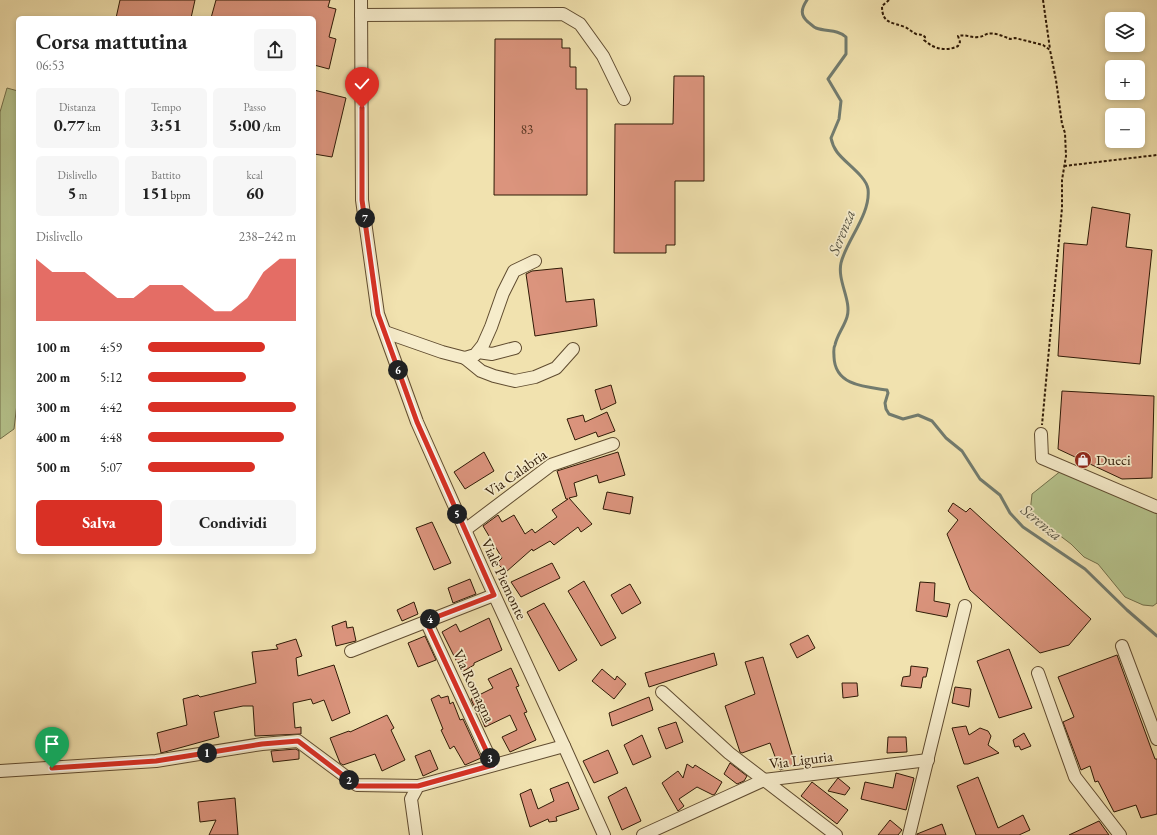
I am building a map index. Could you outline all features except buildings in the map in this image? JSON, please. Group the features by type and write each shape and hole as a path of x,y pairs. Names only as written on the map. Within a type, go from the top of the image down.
{"street":[{"name":"Viale Piemonte","path":"361,0 362,200 378,314 417,422 464,530 604,835"},
{"path":"361,15 563,14 580,24 603,56 624,99"},
{"path":"465,358 475,356 483,345 514,271 535,260"},
{"path":"385,332 442,352 465,358 481,371 515,381 535,377 556,368 573,349"},
{"path":"478,352 492,354 515,348"},
{"path":"1041,434 1042,458 1157,507"},
{"name":"Via Calabria","path":"464,530 551,465 613,444"},
{"path":"351,651 494,595"},
{"path":"910,835 965,606"},
{"name":"Via Romagna","path":"426,621 493,765"},
{"path":"1122,646 1157,739"},
{"path":"1038,673 1075,777 1120,835"},
{"name":"Via Liguria","path":"662,692 729,753 764,780 928,760"},
{"path":"0,771 156,761 262,744 298,741 357,786 418,786 564,746"},
{"path":"644,835 764,780 836,835"},
{"path":"416,835 410,799 418,786"}],"path":[{"path":"889,0 882,6 882,14 887,20 916,34 922,34 925,36 924,40 927,44 942,50 950,50 958,46 960,42 958,36 964,35 980,38 989,34 1002,35 1010,39 1015,38 1043,45 1050,50"},
{"path":"1041,434 1062,208 1062,180 1066,156 1065,132 1062,124 1043,0"},
{"path":"1064,166 1157,155"}],"green space":[{"path":"7,88 16,90 16,412 14,429 0,439 0,112"},
{"path":"1062,470 1157,512 1157,603 1153,606 1143,605 1125,597 1098,564 1084,557 1071,544 1030,513 1032,494"}],"waterway":[{"name":"Serenza","path":"807,0 802,12 808,22 816,28 843,34 846,37 846,54 828,79 841,101 839,119 831,138 837,152 859,174 868,189 866,208 841,263 841,277 848,304 848,311 846,321 837,338 834,348 836,367 840,374 853,383 870,388 887,390 888,393 885,403 889,414 903,419 918,415 932,421 946,438 962,451 980,479 1000,495 1010,513 1023,527 1085,569 1127,610 1157,636"}],"place":[{"name":"Dueci","path":"1083,460"}],"route":[{"path":"52,768 156,761 262,744 298,741 357,786 418,786 493,765 426,621 494,595 417,422 378,314 362,200 362,108"}]}
